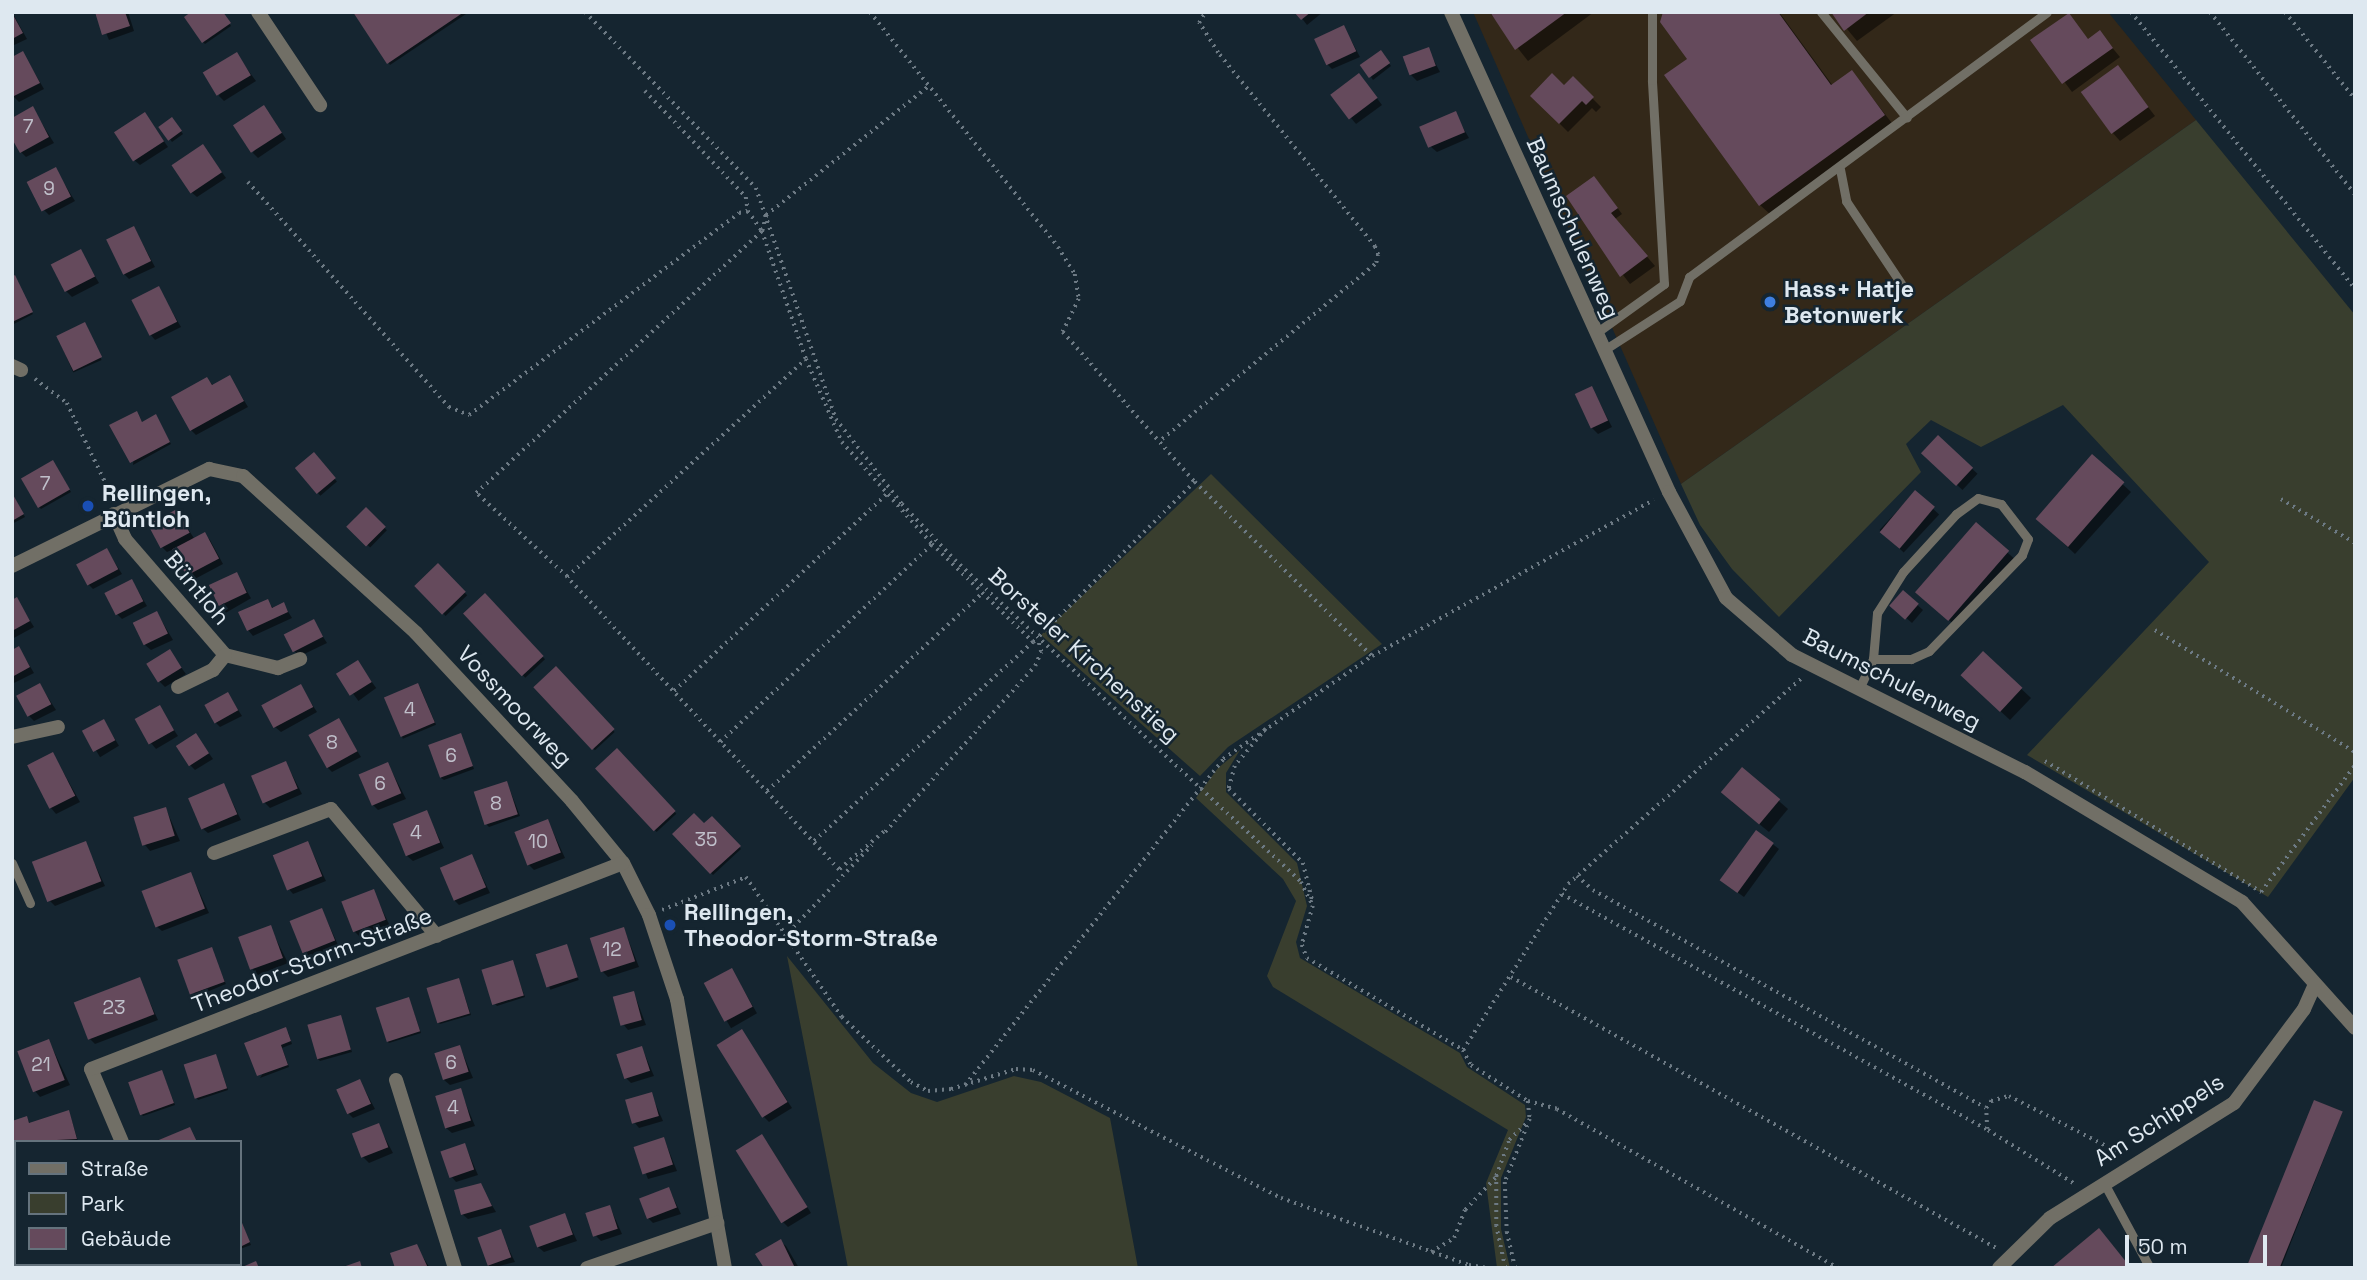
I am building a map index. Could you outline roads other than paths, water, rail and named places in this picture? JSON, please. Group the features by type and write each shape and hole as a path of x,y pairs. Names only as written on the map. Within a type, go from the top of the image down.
{"street":[{"path":"258,12 320,105"},
{"name":"Baumschulenweg","path":"1451,12 1669,492 1726,598 1792,655 2025,772 2242,902 2355,1028"},
{"name":"Vossmoorweg","path":"12,566 209,469 243,476 416,632 623,863 649,915 677,999 725,1268"},
{"name":"Büntloh","path":"117,513 125,539 225,655 278,668 300,659"},
{"name":"Büntloh","path":"178,687 213,670 225,655"},
{"path":"12,737 58,727"},
{"path":"214,853 331,809 438,936"},
{"name":"Theodor-Storm-Straße","path":"121,1140 91,1069 623,863"},
{"name":"Am Schippels","path":"1999,1268 2011,1253 2050,1217 2234,1103 2297,1019 2315,984"},
{"path":"396,1080 455,1268"},
{"path":"587,1268 717,1223"}],"lane":[{"path":"1596,333 1664,284 1652,80 1652,12"},
{"path":"1821,12 1907,118"},
{"path":"1604,350 1680,301 1689,277 1840,169 2047,12"},
{"path":"1840,169 1846,201 1902,285"},
{"path":"1859,689 1873,659 1877,613 1903,572 1956,514 1978,498 1992,498 2001,504 2028,540 2022,555 1929,651 1911,659 1873,659"},
{"path":"12,863 30,903"},
{"path":"2104,1184 2150,1268"}],"place":[{"name":"Hass+ Hatje Betonwerk","path":"1770,302"},
{"name":"Rellingen, Büntloh","path":"88,506"},
{"name":"Rellingen, Theodor-Storm-Straße","path":"670,925"}]}
